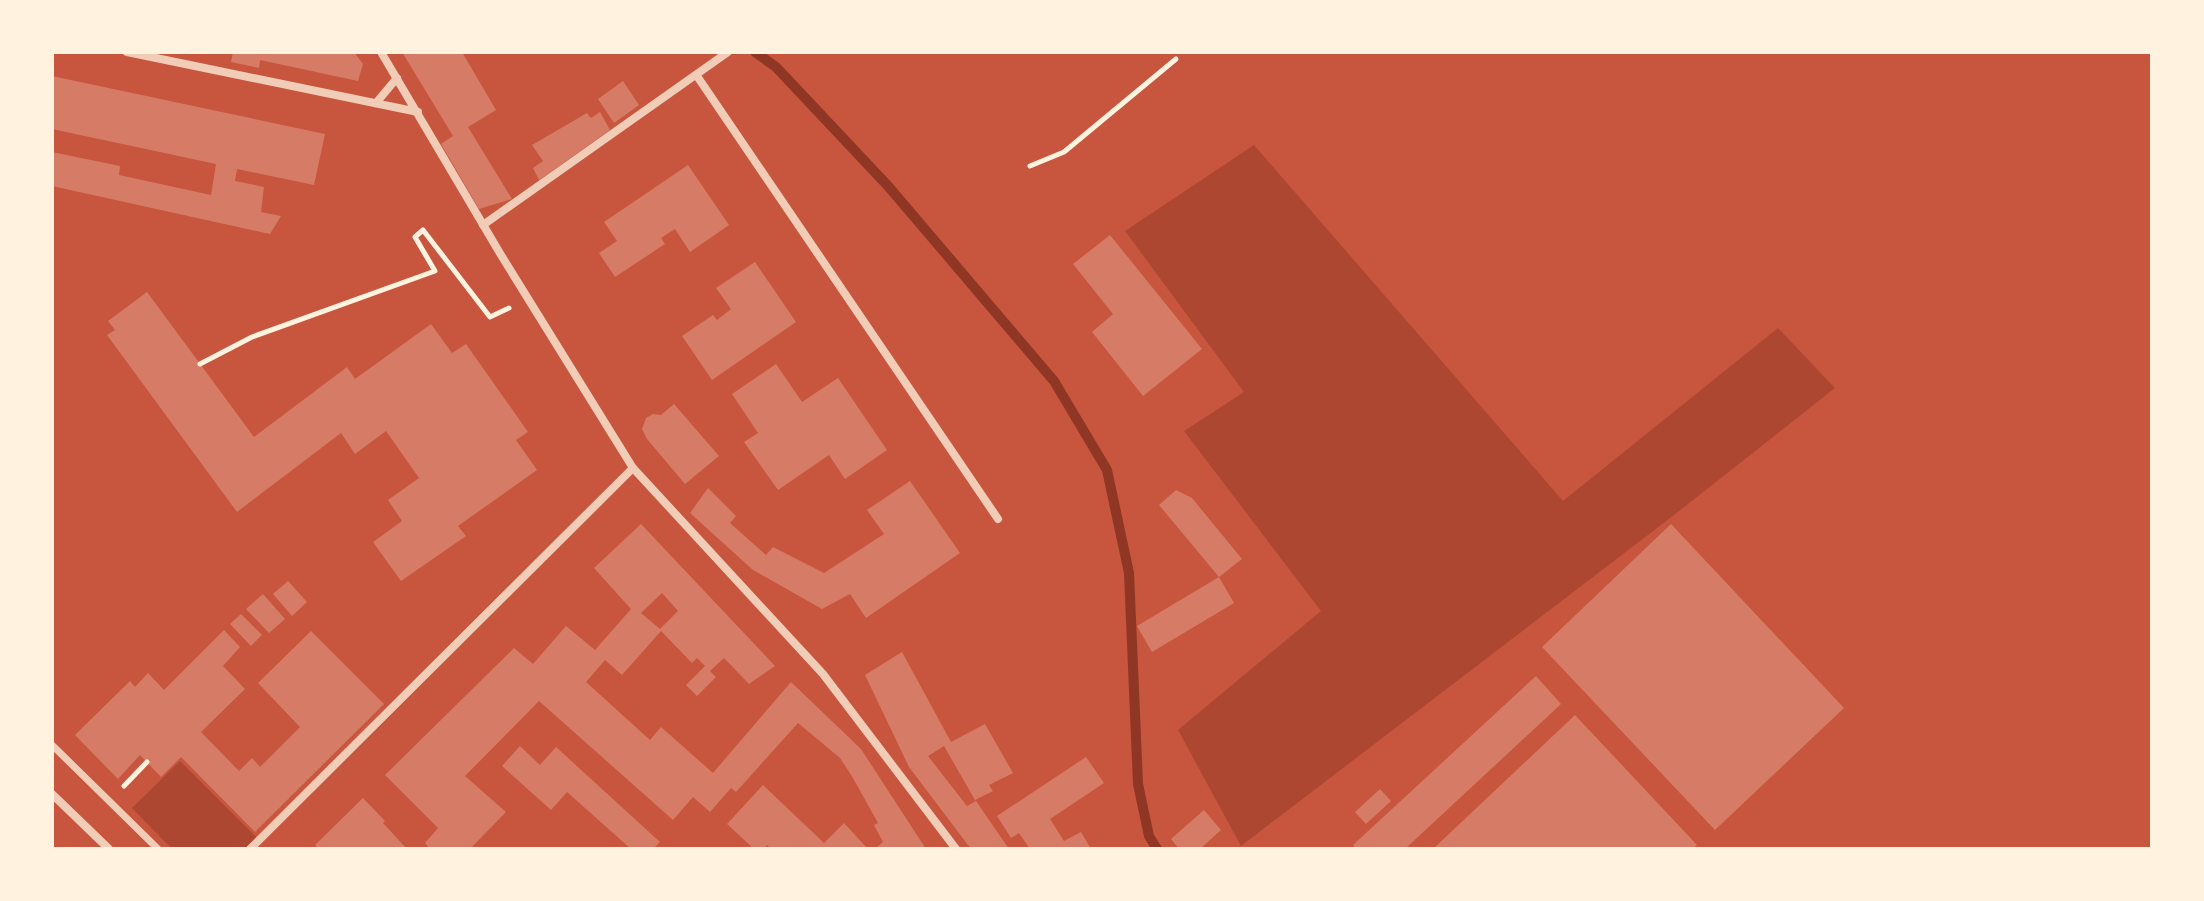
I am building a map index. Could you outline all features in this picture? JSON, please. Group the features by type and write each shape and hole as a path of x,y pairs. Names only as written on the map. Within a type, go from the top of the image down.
{"street":[{"path":"127,52 418,112"},
{"path":"381,52 633,468 823,674 956,849"},
{"path":"483,225 728,52"},
{"path":"697,76 998,519"},
{"path":"376,103 397,78"},
{"path":"250,849 633,468"},
{"path":"52,745 158,849"},
{"path":"52,794 109,849"}],"path":[{"path":"1030,166 1064,152 1176,59"},
{"path":"200,364 252,337 435,271 415,237 423,230 490,317 529,299"},
{"path":"109,801 147,762"}],"shaded area":[{"path":"1254,145 1563,501 1778,328 1835,388 1241,846 1178,730 1321,611 1184,431 1244,392 1125,231"},
{"path":"180,761 259,840 249,849 172,849 132,808"}],"building":[{"path":"233,52 354,52 363,64 358,81 260,60 259,68 231,62"},
{"path":"402,52 462,52 496,110 468,127 512,199 479,209 441,144 453,136"},
{"path":"52,76 325,134 314,185 237,169 235,181 264,187 261,212 281,216 270,234 52,186 52,152 120,166 119,175 211,195 216,164 52,129"},
{"path":"623,81 639,105 614,123 598,99"},
{"path":"600,112 610,130 539,180 533,168 543,161 532,145 587,113 591,118"},
{"path":"688,165 729,225 690,252 675,229 661,238 665,244 615,277 599,253 617,241 604,222"},
{"path":"1110,235 1202,349 1143,396 1092,332 1113,314 1073,264"},
{"path":"755,262 796,322 712,380 682,336 713,315 717,320 731,309 716,288"},
{"path":"147,292 254,437 347,367 355,379 431,324 452,353 466,344 528,432 516,440 537,470 458,526 466,536 401,581 373,542 402,521 388,500 419,478 386,431 355,454 341,433 237,512 107,335 115,330 108,321"},
{"path":"776,364 802,402 838,378 887,450 845,479 829,455 778,490 744,442 758,433 732,394"},
{"path":"674,404 719,456 685,484 642,429 646,418 653,414 661,415"},
{"path":"910,481 960,553 866,618 850,594 822,609 753,570 690,513 708,488 736,516 730,523 766,555 773,547 824,573 884,534 867,510"},
{"path":"1176,490 1192,498 1242,559 1219,577 1159,505"},
{"path":"641,524 775,666 749,684 724,658 710,671 716,677 697,696 686,685 705,666 697,658 692,663 661,631 622,675 605,660 586,682 650,740 661,727 713,773 791,682 861,749 926,849 875,849 883,842 874,825 878,823 853,778 840,758 798,723 736,792 731,788 710,812 693,797 673,820 539,701 465,776 506,812 470,849 430,849 425,843 438,828 385,775 514,648 533,664 566,626 595,650 631,609 594,568","holes":["662,593 678,611 660,629 641,613"]},
{"path":"1671,524 1844,708 1715,830 1542,647"},
{"path":"1219,577 1234,603 1152,652 1137,626"},
{"path":"288,581 307,602 292,616 273,594"},
{"path":"263,594 285,619 269,633 246,609"},
{"path":"241,614 262,635 251,646 230,624"},
{"path":"224,630 240,647 223,666 245,689 201,732 239,771 252,758 260,767 300,727 258,683 311,631 384,704 255,832 181,757 161,777 140,755 118,779 75,735 130,681 135,687 148,673 164,690"},
{"path":"902,652 951,742 985,724 1013,773 989,785 993,791 975,800 944,746 928,756 967,806 976,801 1009,849 971,849 909,767 865,675"},
{"path":"1536,676 1561,704 1405,849 1356,849 1353,845"},
{"path":"1575,715 1697,845 1692,849 1433,849"},
{"path":"520,746 540,765 556,747 660,842 653,849 631,849 567,792 551,810 502,766"},
{"path":"1086,757 1104,783 1050,819 1064,841 1081,832 1091,849 1030,849 1019,833 1011,838 997,816"},
{"path":"763,785 824,843 844,823 868,849 771,849 767,845 764,849 754,849 727,824"},
{"path":"1380,789 1391,801 1366,824 1355,812"},
{"path":"363,798 407,849 319,849 315,845"},
{"path":"1204,810 1221,830 1200,849 1179,849 1171,839"}],"waterway":[{"path":"755,52 776,67 888,186 1054,381 1107,470 1129,573 1138,784 1149,836 1157,849"}]}
